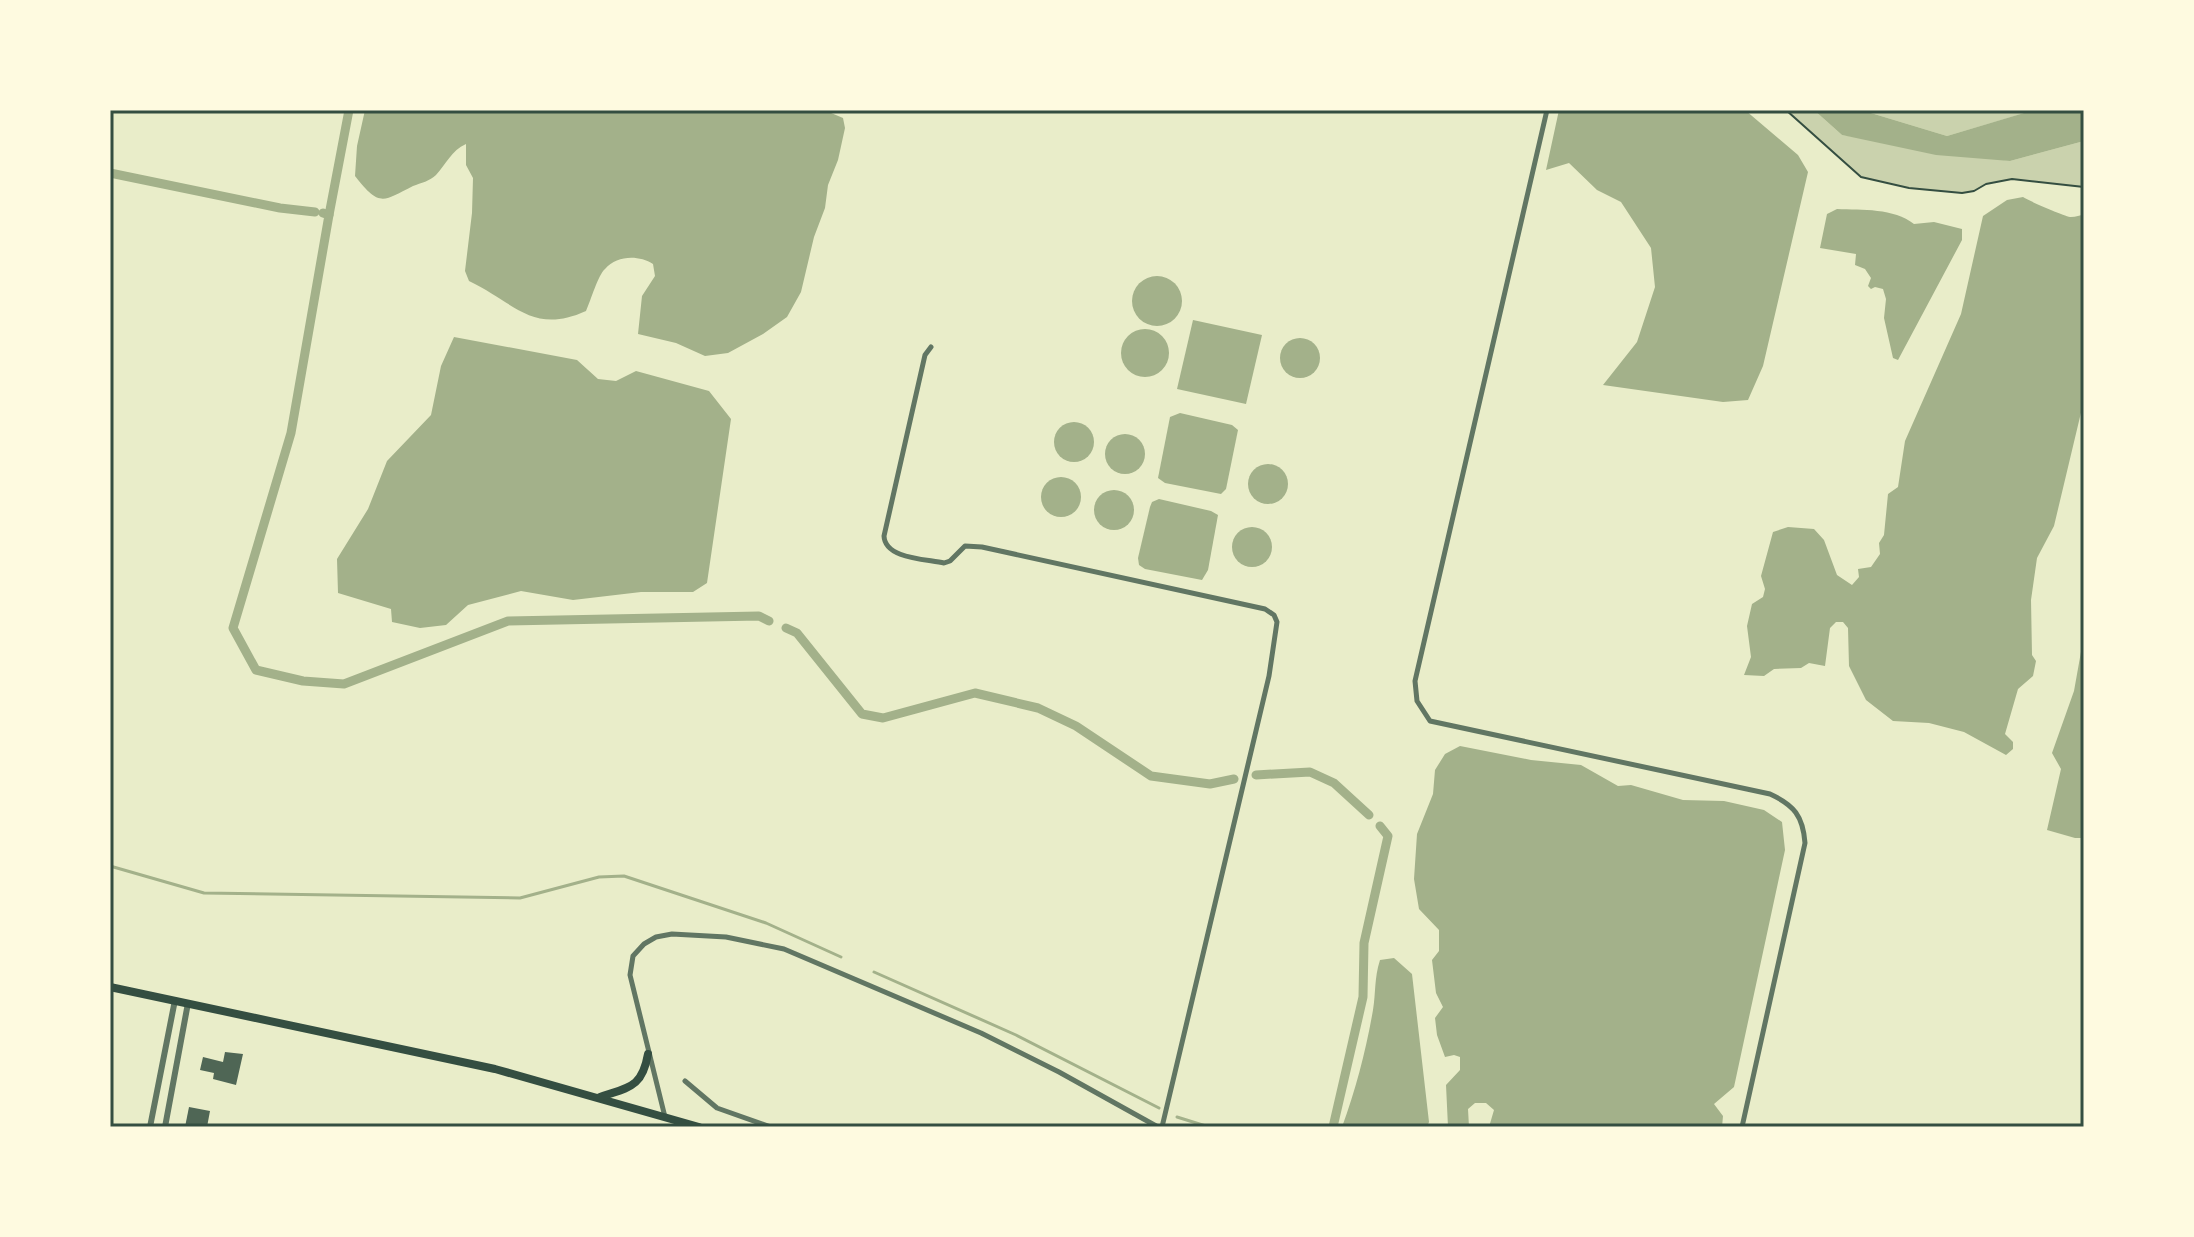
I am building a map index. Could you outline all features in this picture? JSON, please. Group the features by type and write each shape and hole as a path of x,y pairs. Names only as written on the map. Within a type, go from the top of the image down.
{"main road":[{"path":"110,987 495,1069 699,1127"},
{"path":"598,1098 632,1086 641,1079 648,1054"}],"street":[{"path":"1547,110 1415,681 1417,701 1430,721 1770,794 1797,811 1804,827 1805,843 1742,1127"},
{"path":"665,1117 630,975 633,956 644,944 656,937 672,934 726,937 772,946 810,959 981,1033 1160,1127 1269,676 1277,622 1274,615 1265,609 982,547 965,546 944,563 890,550 884,536 925,355 931,347"},
{"path":"150,1127 175,1000"},
{"path":"165,1127 188,1003"},
{"path":"685,1081 717,1108 771,1127"}],"path":[{"path":"1786,110 1861,177 1909,188 1962,193 2012,179 2084,187"}],"shaded area":[{"path":"365,110 824,110 843,118 845,128 801,292 787,317 728,353 705,356 676,343 638,334 642,296 655,276 653,264 641,259 628,258 610,264 602,272 586,311 568,318 538,318 469,281 465,271 473,178 466,165 466,144 431,179 388,198 376,197 355,176 357,146"},
{"path":"1559,110 1745,110 1798,155 1808,172 1763,366 1748,400 1723,402 1603,385 1637,342 1655,287 1651,248 1621,202 1597,190 1569,163 1546,170"},
{"path":"1786,110 1814,110 1842,135 2010,161 2084,141 2084,187 2012,179 1962,193 1909,188 1861,177"},
{"path":"1814,110 1861,110 1947,136 2034,110 2084,110 2084,141 2010,161 1936,155 1842,135"},
{"path":"1861,110 2035,110 1947,136"},
{"path":"2023,197 2068,216 2084,215 2084,400 2054,526 2037,558 2031,600 2032,655 2036,661 2033,676 2018,689 2005,734 2013,742 2013,749 2006,755 1964,732 1929,723 1893,721 1866,700 1849,666 1848,628 1843,622 1836,622 1830,628 1825,666 1809,663 1801,668 1774,669 1764,676 1744,675 1751,657 1747,626 1752,604 1763,597 1765,589 1761,576 1773,532 1788,527 1814,529 1824,540 1837,575 1852,585 1859,577 1858,569 1871,567 1880,554 1879,543 1884,535 1888,494 1898,487 1905,441 1961,314 1983,216 2007,200"},
{"path":"1837,209 1877,211 1897,215 1914,224 1934,222 1962,229 1962,240 1898,360 1893,358 1884,318 1886,299 1883,289 1868,286 1871,278 1865,269 1855,265 1856,254 1820,248 1827,214"},
{"path":"1157,276 1174,284 1182,301 1174,318 1157,326 1140,318 1132,301 1140,284"},
{"path":"1193,320 1262,335 1246,404 1177,389"},
{"path":"1145,329 1162,336 1169,353 1162,370 1145,377 1128,370 1121,353 1128,336"},
{"path":"454,337 577,360 598,379 616,381 636,371 709,391 731,419 707,583 693,592 641,592 573,600 521,591 468,605 446,625 420,628 392,622 391,609 338,593 337,559 368,509 387,461 431,415 441,366"},
{"path":"1300,338 1314,344 1320,358 1314,372 1300,378 1286,372 1280,358 1286,344"},
{"path":"1180,413 1232,425 1238,430 1226,489 1221,494 1165,483 1158,478 1170,417"},
{"path":"1074,422 1088,428 1094,442 1088,456 1074,462 1060,456 1054,442 1060,428"},
{"path":"1125,434 1139,440 1145,454 1139,468 1125,474 1111,468 1105,454 1111,440"},
{"path":"1268,464 1282,470 1288,484 1282,498 1268,504 1254,498 1248,484 1254,470"},
{"path":"1061,477 1075,483 1081,497 1075,511 1061,517 1047,511 1041,497 1047,483"},
{"path":"1114,490 1128,496 1134,510 1128,524 1114,530 1100,524 1094,510 1100,496"},
{"path":"1159,499 1218,515 1208,570 1202,580 1145,569 1139,565 1150,507 1152,502"},
{"path":"1252,527 1266,533 1272,547 1266,561 1252,567 1238,561 1232,547 1238,533"},
{"path":"2084,635 2084,838 2075,838 2047,830 2061,769 2052,753 2074,691"},
{"path":"1460,746 1531,760 1581,765 1618,786 1631,785 1683,800 1724,801 1764,810 1782,822 1785,850 1734,1087 1714,1104 1723,1116 1722,1127 1489,1127 1494,1110 1486,1103 1475,1103 1468,1109 1469,1127 1448,1127 1446,1085 1460,1070 1460,1057 1445,1057 1437,1035 1435,1018 1443,1007 1436,993 1432,960 1439,951 1439,930 1419,909 1414,879 1417,834 1433,794 1435,770 1445,754"},
{"path":"1394,958 1412,974 1429,1122 1427,1127 1342,1127 1367,1040 1380,960"}],"building":[{"path":"225,1052 243,1054 236,1085 213,1079 214,1073 200,1070 203,1057 223,1062"},
{"path":"189,1107 210,1111 207,1127 185,1127"}],"waterway":[{"path":"329,215 349,110"},
{"path":"110,173 280,208 315,212"},
{"path":"323,213 329,215 291,433 233,628 256,670 303,681 344,684 508,621 759,616 769,621"},
{"path":"786,628 797,633 862,714 883,718 975,693 1038,708 1076,726 1151,776 1210,784 1234,779"},
{"path":"1256,775 1310,772 1334,783 1369,815"},
{"path":"1333,1127 1363,997 1364,943 1388,836 1380,826"},
{"path":"110,866 204,893 520,898 599,877 624,876 766,923 841,957"},
{"path":"874,972 1016,1035 1159,1108"},
{"path":"1177,1117 1209,1127"}]}
